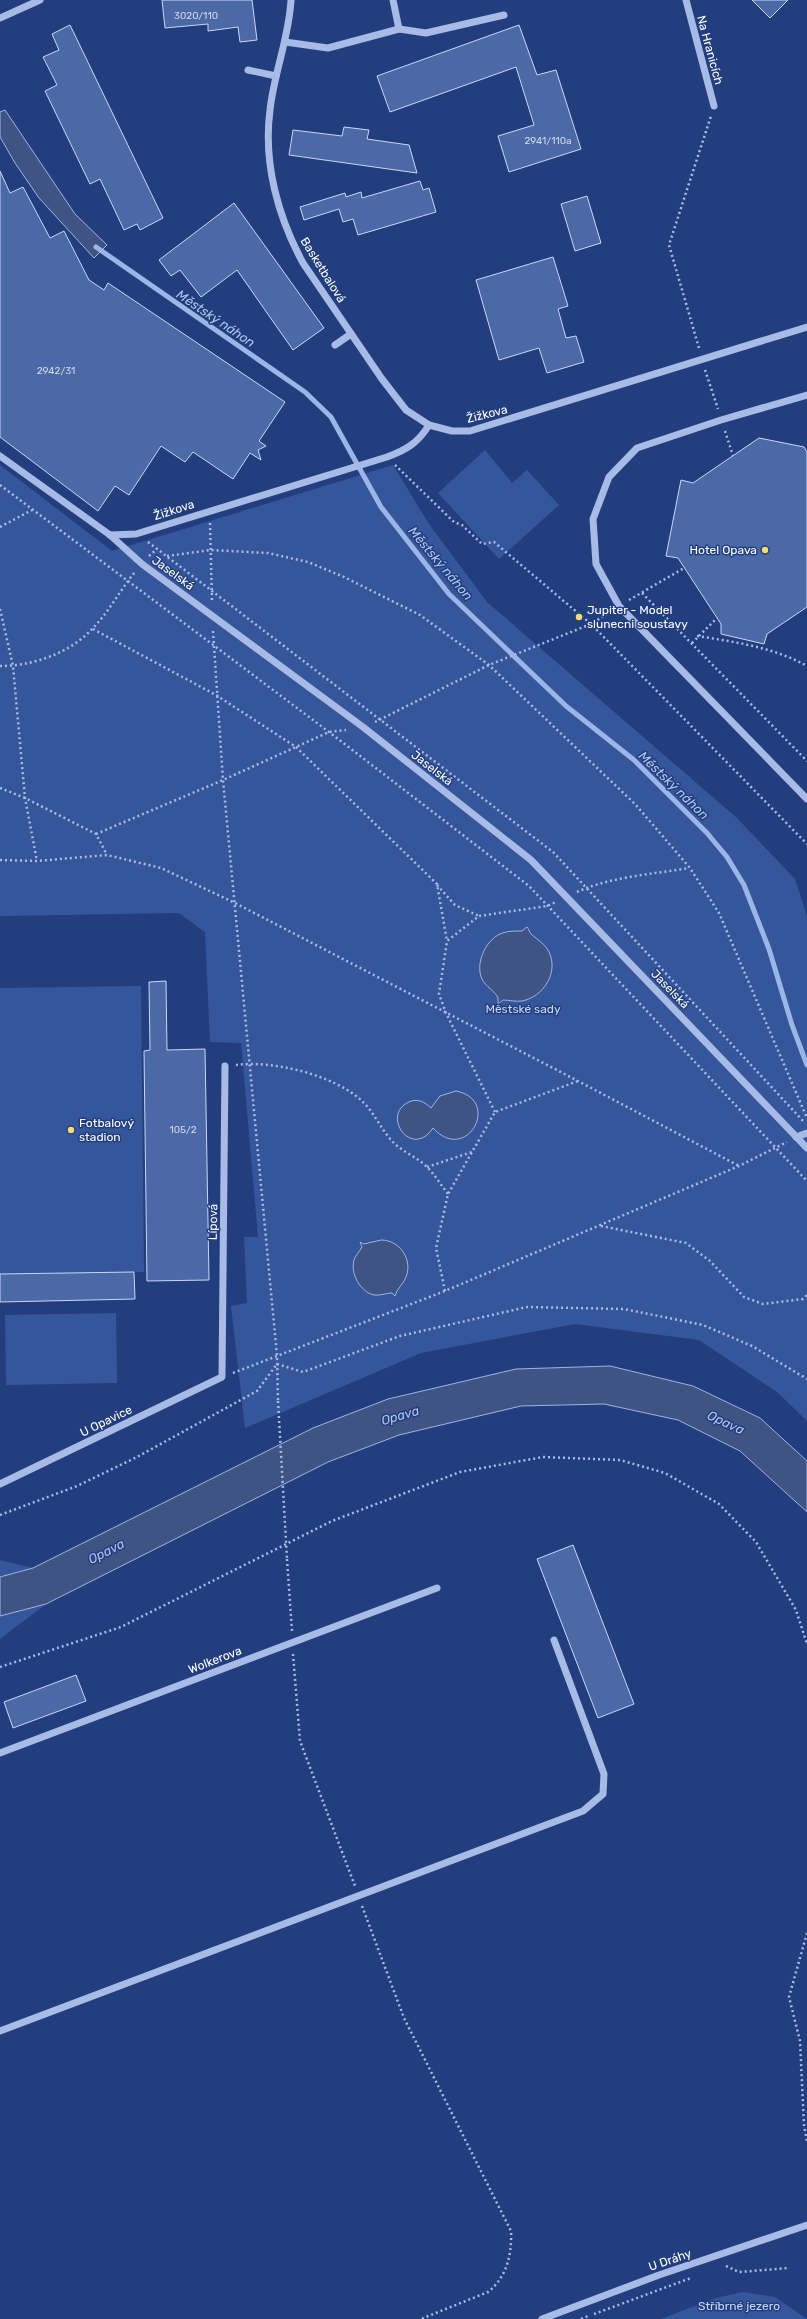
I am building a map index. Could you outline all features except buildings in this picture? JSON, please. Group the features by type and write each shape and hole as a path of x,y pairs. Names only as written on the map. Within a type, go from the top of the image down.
{"street":[{"path":"0,18 40,0"},
{"name":"Basketbalová","path":"291,0 285,42 276,76 270,111 268,147 272,176 280,212 292,242 303,263 351,334 396,398 416,418 429,425"},
{"path":"393,0 399,28"},
{"name":"Na Hranicích","path":"686,0 714,106"},
{"path":"285,42 328,48 399,28 426,33 504,15"},
{"path":"248,70 276,76"},
{"name":"Žižkova","path":"110,535 136,534 387,457 411,446 421,438 429,425 452,431 470,431 702,358 807,327"},
{"path":"335,345 351,334"},
{"path":"807,395 721,420 637,448 609,477 593,519 596,564 619,606 807,798"},
{"name":"Jaselská","path":"0,456 110,535 142,564 363,727 531,860 807,1148"},
{"name":"Lípová","path":"222,1377 225,1066"},
{"path":"796,1137 807,1133"},
{"name":"U Opavice","path":"0,1484 222,1377"},
{"name":"Wolkerova","path":"0,1753 438,1588"},
{"path":"0,2032 583,1811 603,1794 604,1774 554,1640"},
{"name":"U Dráhy","path":"542,2319 660,2275 807,2226"}],"path":[{"path":"714,106 669,245 702,358 733,456"},
{"path":"387,457 454,522 462,525 482,544 494,542 591,624 807,844"},
{"path":"0,485 127,582 329,732 529,886 807,1182"},
{"path":"0,527 32,510"},
{"path":"210,517 216,695 277,1356 278,1401 292,1643 300,1741 404,2018 511,2231 512,2247 508,2262 496,2286 488,2292 421,2319"},
{"path":"0,666 13,666 54,655 75,644 93,629 127,582 157,548"},
{"path":"167,556 211,550 268,553 308,562 344,577 420,615 489,666 634,804 690,868 719,913 807,1118"},
{"path":"96,834 223,780 329,732 363,727 498,661 539,646 591,624 684,568"},
{"path":"642,592 807,761"},
{"path":"0,609 13,666 25,798 37,861"},
{"path":"692,643 697,636 717,618"},
{"path":"93,629 216,695 296,747 437,884 455,905 479,916"},
{"path":"697,636 742,643 788,656 807,666"},
{"path":"0,788 25,798 96,834 107,855"},
{"path":"0,860 37,861 107,855 161,868 234,903 739,1166"},
{"path":"447,941 479,916 547,906 587,888 637,876 690,868"},
{"path":"437,884 447,941 439,994 446,1013 495,1112"},
{"path":"225,1066 249,1063 312,1074 330,1080 348,1090 362,1101 378,1119 395,1143 427,1166 448,1194"},
{"path":"445,1292 436,1248 448,1194 495,1112 578,1081"},
{"path":"222,1377 445,1292 739,1166 796,1137"},
{"path":"427,1166 472,1152"},
{"path":"600,1226 686,1244 710,1261 744,1297 763,1304 803,1299 807,1295"},
{"path":"277,1364 303,1372 400,1336 527,1307 624,1309 703,1325 752,1346 807,1379"},
{"path":"0,1515 77,1486 144,1453 257,1391 277,1364"},
{"path":"0,1667 121,1627 332,1521 460,1472 543,1456 620,1460 665,1473 719,1504 756,1542 796,1610 807,1644"},
{"path":"807,1933 789,1997 800,2041 804,2125 807,2142"},
{"path":"719,2268 726,2266 739,2272 789,2268"},
{"path":"581,2319 697,2276"}],"green space":[{"path":"485,450 512,483 527,470 559,505 499,559 438,493"},
{"name":"Městské sady","path":"0,465 112,551 393,465 429,524 487,602 737,818 795,879 807,916 807,1421 777,1392 699,1340 575,1324 421,1353 245,1428 231,1306 247,1303 244,1237 258,1237 241,1043 210,1042 205,932 179,913 0,916"},
{"name":"Fotbalový stadion","path":"141,986 144,1272 0,1274 0,988"},
{"path":"116,1313 117,1383 6,1385 5,1315"},
{"path":"0,1560 33,1568 0,1577"},
{"path":"46,1604 0,1639 0,1616"},
{"name":"Stříbrné jezero","path":"743,2292 775,2297 807,2319 661,2319 716,2298"}],"water":[{"path":"5,110 75,214 107,245 94,258 39,198 15,163 0,137 0,112"},
{"path":"527,927 531,934 543,944 549,952 552,960 550,976 542,989 530,999 522,1001 503,1000 498,1004 497,996 483,982 480,973 483,954 486,947 495,937 508,932 522,931"},
{"path":"456,1091 470,1097 477,1106 478,1116 474,1127 467,1135 457,1139 446,1137 433,1128 425,1137 416,1139 409,1137 402,1132 398,1124 398,1116 401,1108 409,1102 415,1100 424,1102 431,1108 440,1096"},
{"path":"381,1240 394,1243 399,1247 408,1264 406,1277 395,1296 392,1293 374,1295 369,1293 360,1286 353,1271 355,1258 362,1247 360,1242 364,1244"},
{"name":"Opava","path":"610,1366 693,1386 760,1418 807,1461 807,1512 740,1451 678,1420 604,1404 521,1406 399,1435 328,1462 46,1604 0,1616 0,1577 33,1568 313,1428 388,1399 516,1369"}],"waterway":[{"name":"Městský náhon","path":"96,247 305,392 331,417 381,507 449,594 566,706 634,760 707,833 727,857 744,885 769,949 792,1025 807,1065"}],"place":[{"name":"Hotel Opava","path":"765,550"},
{"name":"Jupiter - Model slunecni soustavy","path":"579,617"},
{"name":"Fotbalový stadion","path":"71,1130"}]}
